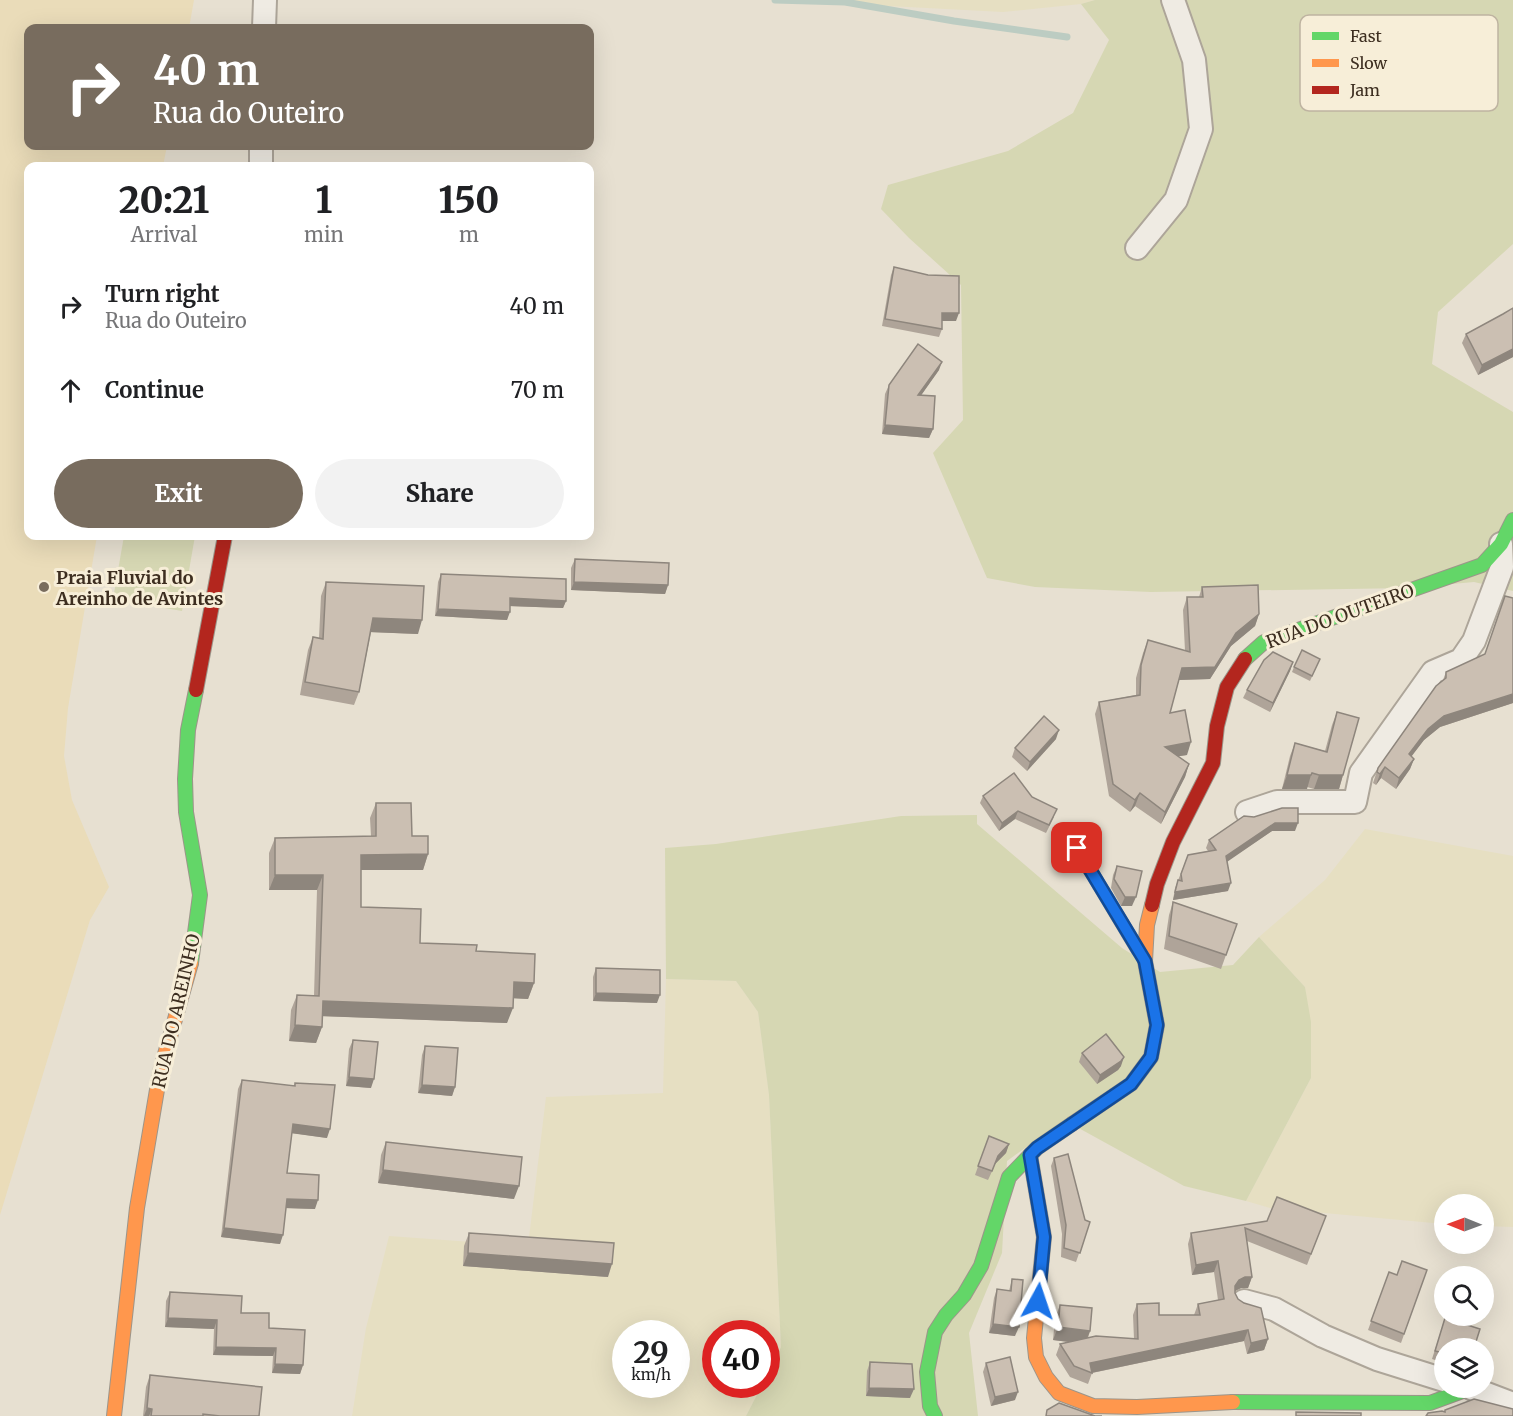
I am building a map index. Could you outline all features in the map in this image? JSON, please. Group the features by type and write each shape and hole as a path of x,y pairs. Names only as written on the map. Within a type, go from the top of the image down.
{"street":[{"path":"264,24 265,0"},
{"path":"1137,248 1176,200 1201,129 1194,60 1173,0"},
{"name":"RUA DO OUTEIRO","path":"935,1416 930,1406 927,1372 935,1332 945,1315 964,1295 981,1266 1009,1177 1037,1148 1131,1084 1151,1057 1157,1025 1145,961 1147,925 1157,884 1173,842 1213,763 1217,726 1227,687 1247,656 1264,642 1482,565 1501,544 1513,520"},
{"name":"RUA DO AREINHO","path":"114,1416 137,1208 152,1118 160,1072 193,957 200,895 186,812 185,779 188,730 224,540"},
{"name":"RUA DO OUTEIRO","path":"1247,812 1277,802 1354,802 1361,773 1433,672 1461,660 1474,641 1502,567 1501,544"},
{"path":"1030,1155 1044,1237 1034,1338 1036,1357 1046,1377 1059,1393 1094,1406 1137,1407 1226,1402 1430,1403 1443,1398"},
{"path":"1244,1301 1274,1309 1323,1336 1377,1359 1434,1377"},
{"path":"1494,1397 1513,1404"}],"lane":[{"path":"1077,848 1145,961"}],"shaded area":[{"path":"774,0 1095,0 1081,4 1003,12"},
{"path":"1365,829 1513,856 1513,1227 1494,1226 1494,1194 1434,1194 1434,1223 1270,1208 1246,1201 1311,1078 1305,987 1259,937 1325,880"},
{"path":"666,979 736,981 758,1012 769,1094 780,1320 702,1320 702,1398 755,1398 746,1416 352,1416 366,1328 389,1236 528,1246 546,1097 663,1093"}],"green space":[{"path":"1095,0 1513,0 1513,244 1438,312 1432,364 1513,412 1513,591 1474,582 1408,588 1151,592 1035,587 987,578 933,453 963,420 961,285 881,209 888,185 1008,151 1073,113 1109,40 1081,4"},
{"path":"123,540 194,540 182,611 113,599"},
{"path":"977,815 977,824 1122,948 1160,972 1233,965 1259,937 1305,987 1311,1022 1311,1078 1246,1201 1184,1186 1064,1120 1007,1161 1002,1253 969,1333 978,1416 746,1416 755,1398 780,1398 781,1347 769,1095 758,1012 736,981 666,979 665,848 716,844 901,816"}],"sand":[{"name":"Praia Fluvial do Areinho de Avintes","path":"0,0 194,0 190,24 24,24 24,150 166,150 164,162 24,162 24,540 96,540 68,708 64,756 72,800 109,887 90,920 0,1215"}],"building":[{"path":"894,267 928,275 959,276 959,313 942,313 942,329 885,319"},
{"path":"1513,308 1513,349 1482,365 1466,334"},
{"path":"918,344 942,362 918,395 935,396 933,429 885,425 889,385"},
{"path":"575,559 669,563 668,585 574,582"},
{"path":"441,574 566,579 566,601 510,598 510,612 438,609"},
{"path":"326,582 424,586 422,620 373,618 359,692 305,682 313,637 323,639"},
{"path":"1258,585 1259,614 1236,633 1215,667 1182,668 1170,713 1185,710 1191,742 1165,747 1189,764 1165,812 1140,793 1135,800 1113,784 1099,702 1140,695 1141,665 1148,640 1190,652 1187,597 1203,597 1202,587"},
{"path":"1505,596 1513,598 1513,694 1444,716 1428,729 1409,754 1414,759 1399,778 1385,767 1380,774 1377,772 1436,686 1446,678 1446,672 1485,654"},
{"path":"1302,650 1320,659 1312,676 1294,667"},
{"path":"1273,652 1293,662 1273,703 1247,690 1264,660"},
{"path":"1337,712 1359,718 1343,775 1312,773 1311,775 1287,775 1295,743 1327,752"},
{"path":"1044,716 1059,730 1030,762 1015,748"},
{"path":"1014,773 1032,797 1057,809 1049,825 1018,811 1002,823 983,796"},
{"path":"376,803 411,803 412,836 428,836 428,854 361,855 361,907 421,909 420,943 477,945 476,951 535,954 534,983 514,982 513,1008 323,1001 322,1027 295,1025 297,995 319,996 323,875 275,875 275,838 376,836"},
{"path":"1282,808 1298,808 1298,823 1275,823 1226,856 1231,883 1175,892 1178,880 1182,881 1181,874 1188,855 1216,850 1209,840 1244,816 1254,817"},
{"path":"1117,866 1142,871 1136,897 1125,897 1114,879"},
{"path":"1173,902 1237,924 1226,955 1169,936"},
{"path":"596,968 660,970 660,995 596,993"},
{"path":"1106,1034 1124,1057 1100,1075 1082,1053"},
{"path":"353,1040 378,1042 374,1079 349,1077"},
{"path":"425,1046 458,1048 455,1087 422,1085"},
{"path":"242,1080 295,1086 295,1083 335,1085 330,1129 293,1124 287,1173 319,1175 318,1200 287,1199 283,1235 224,1228"},
{"path":"989,1136 1009,1144 998,1156 992,1171 978,1166"},
{"path":"386,1142 522,1157 519,1186 383,1170"},
{"path":"1068,1154 1085,1220 1090,1222 1080,1253 1064,1248 1066,1225 1054,1158"},
{"path":"1277,1197 1326,1216 1311,1254 1245,1228 1252,1277 1239,1280 1235,1286 1235,1293 1244,1303 1261,1308 1268,1339 1251,1343 1248,1330 1090,1363 1092,1373 1074,1366 1060,1344 1096,1336 1138,1339 1137,1304 1159,1303 1159,1315 1200,1315 1198,1304 1224,1299 1218,1261 1196,1265 1191,1233 1267,1221"},
{"path":"469,1233 614,1243 612,1264 468,1253"},
{"path":"1402,1261 1427,1270 1404,1334 1371,1321 1389,1272 1397,1275"},
{"path":"1012,1279 1023,1280 1019,1327 993,1324 997,1289 1011,1291"},
{"path":"170,1292 242,1296 241,1313 269,1313 269,1328 305,1330 303,1365 275,1364 276,1348 216,1347 217,1320 168,1318"},
{"path":"1060,1305 1092,1308 1090,1331 1058,1327"},
{"path":"1443,1326 1470,1326 1480,1329 1477,1338 1439,1338"},
{"path":"1010,1357 1018,1392 995,1397 986,1363"},
{"path":"870,1362 912,1364 914,1389 869,1388"},
{"path":"150,1375 262,1387 259,1416 203,1414 203,1416 151,1416 152,1409 147,1408"},
{"path":"1474,1399 1513,1409 1513,1416 1426,1416 1428,1413 1445,1412 1445,1410"},
{"path":"1059,1403 1095,1416 1046,1416 1047,1410"},
{"path":"1296,1412 1361,1413 1361,1416 1296,1416"}],"waterway":[{"path":"775,0 845,2 1067,37"}],"traffic: fast":[{"path":"1245,659 1264,642 1482,565 1501,544 1513,520"},
{"path":"191,963 200,895 186,812 185,779 188,730 196,690"},
{"path":"935,1416 930,1406 927,1372 935,1332 946,1315 964,1295 981,1266 1009,1177 1037,1148 1072,1124"},
{"path":"1233,1402 1430,1403 1444,1398"}],"traffic: slow":[{"path":"1072,1124 1131,1084 1151,1057 1157,1025 1145,961 1147,925 1152,905"},
{"path":"114,1416 137,1208 160,1072 191,963"},
{"path":"1030,1155 1044,1237 1034,1338 1036,1357 1046,1377 1059,1393 1093,1406 1137,1407 1233,1402"}],"traffic: jam":[{"path":"196,690 224,540"},
{"path":"1152,905 1157,884 1173,842 1213,763 1217,726 1227,687 1245,659"}],"place":[{"name":"Praia Fluvial do Areinho de Avintes","path":"44,587"}],"route":[{"path":"1038,1301 1044,1237 1030,1155 1087,1112 1131,1084 1151,1057 1157,1025 1145,961 1077,848"}]}
